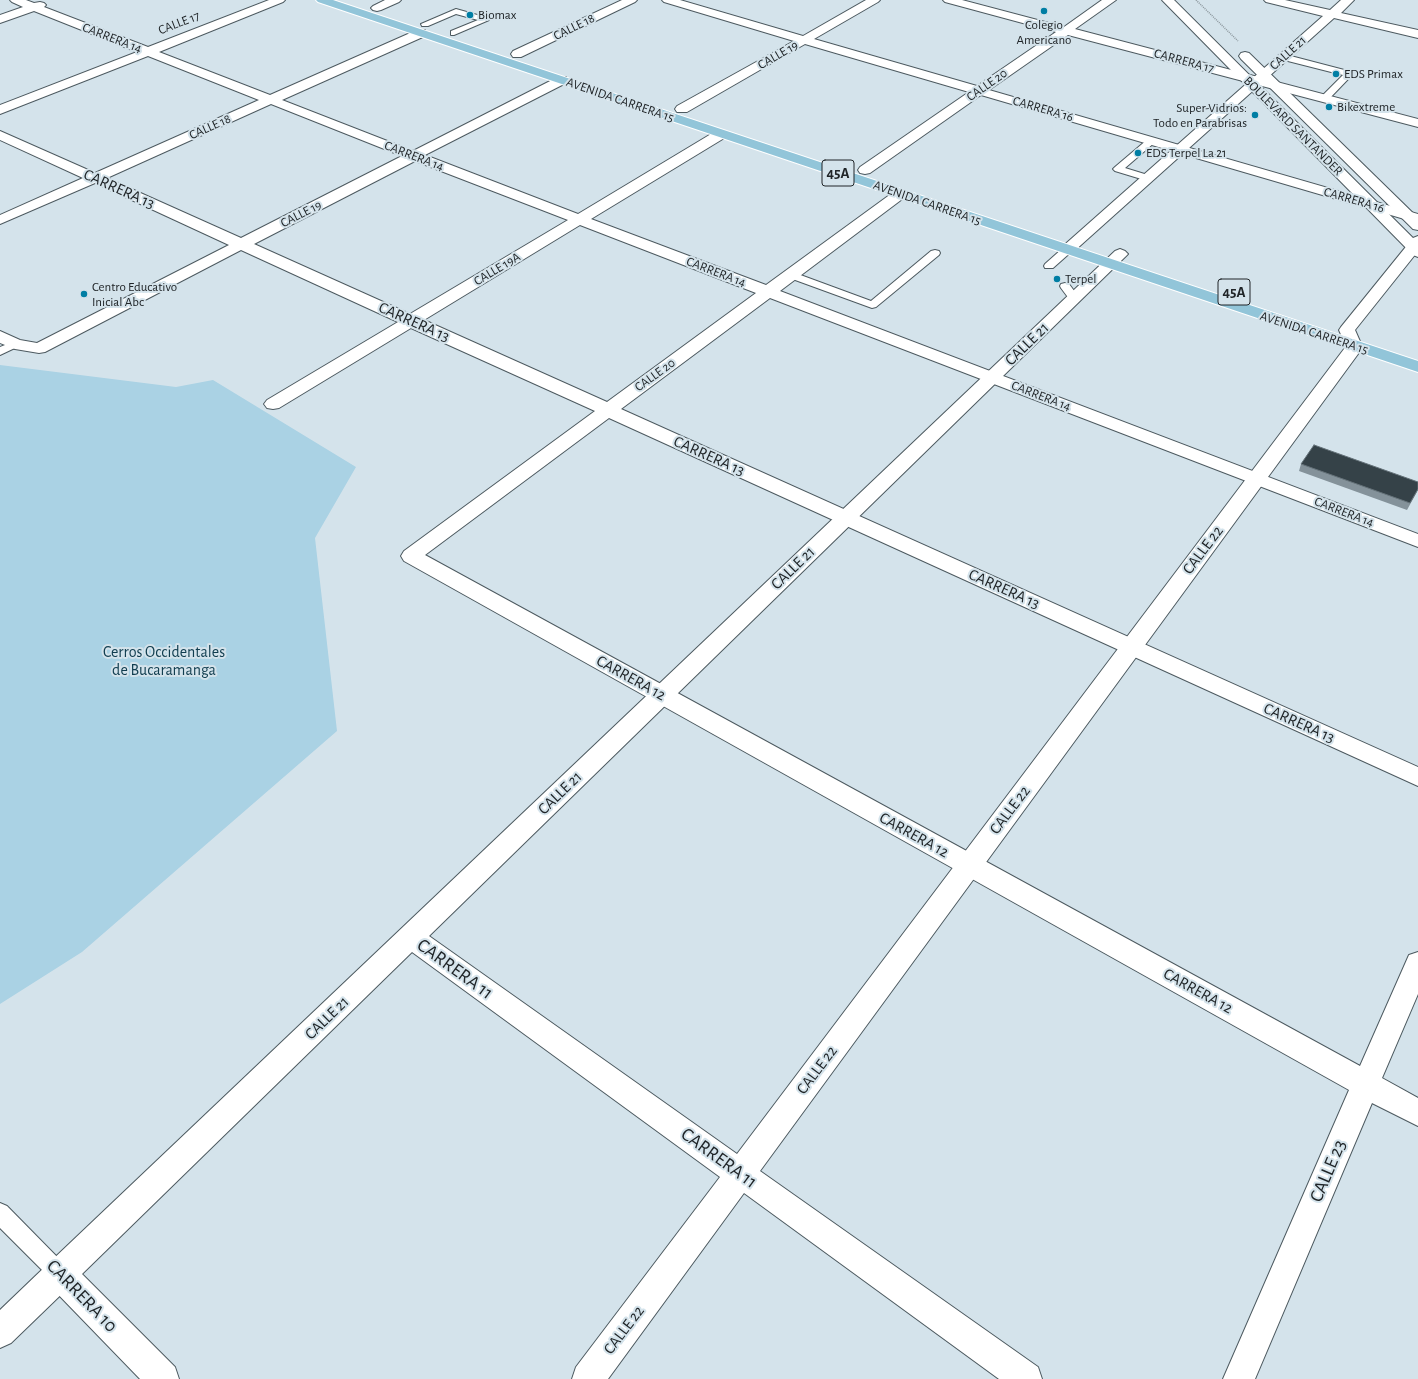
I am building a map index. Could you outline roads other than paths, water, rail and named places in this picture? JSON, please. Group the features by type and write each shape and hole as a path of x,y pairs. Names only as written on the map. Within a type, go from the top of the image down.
{"main road":[{"name":"AVENIDA CARRERA 15","path":"322,0 423,28 454,33 865,170 1073,245 1351,338 1418,367"},
{"name":"AVENIDA CARRERA 15","path":"353,0 562,80 900,194 1073,245"},
{"name":"AVENIDA CARRERA 15","path":"1351,338 1418,352"}],"street":[{"name":"CARRERA 14","path":"16,0 414,156 1418,541"},
{"path":"0,19 54,0"},
{"name":"CALLE 17","path":"0,110 279,0"},
{"path":"376,8 395,0"},
{"name":"CALLE 18","path":"517,54 631,0"},
{"name":"CARRERA 16","path":"668,0 1371,205 1415,221"},
{"name":"CALLE 19","path":"682,109 874,0"},
{"name":"CARRERA 17","path":"949,0 1255,79"},
{"name":"CALLE 20","path":"865,170 1110,0"},
{"name":"BOULEVARD SANTANDER","path":"1168,0 1255,79 1371,205 1416,247"},
{"path":"1270,0 1418,34"},
{"name":"CALLE 21","path":"1073,245 1181,149 1255,79 1283,58 1348,0"},
{"name":"CALLE 18","path":"0,220 271,100 423,28"},
{"name":"BOULEVARD SANTANDER","path":"1236,48 1255,79 1274,85 1415,221"},
{"name":"CALLE 19","path":"5,344 39,348 562,80"},
{"path":"1274,85 1418,123"},
{"name":"CALLE 19A","path":"273,404 721,134"},
{"name":"CARRERA 13","path":"0,135 1418,777"},
{"name":"CALLE 20","path":"411,556 900,194"},
{"name":"CALLE 22","path":"588,1379 1256,479 1351,338 1416,247"},
{"name":"CALLE 21","path":"0,1332 992,377 1070,292 1114,259"},
{"name":"CARRERA 12","path":"411,556 1418,1113"},
{"name":"CARRERA 11","path":"411,937 1026,1379"},
{"name":"CALLE 23","path":"1238,1379 1418,963"},
{"name":"CARRERA 10","path":"60,1274 163,1379"}],"lane":[{"path":"423,28 456,11 485,20 454,33"},
{"path":"1283,58 1349,74 1324,98"},
{"path":"1148,178 1118,169 1151,140"},
{"path":"1050,266 1073,245"},
{"path":"791,275 872,305 935,253"},
{"name":"CARRERA 10","path":"0,1213 60,1274"}],"place":[{"name":"Colegio Americano","path":"1044,11"},
{"name":"Biomax","path":"470,15"},
{"name":"EDS Primax","path":"1336,74"},
{"name":"Bikextreme","path":"1329,107"},
{"name":"Super-Vidrios: Todo en Parabrisas","path":"1255,115"},
{"name":"EDS Terpel La 21","path":"1138,153"},
{"name":"Terpel","path":"1057,279"},
{"name":"Centro Educativo Inicial Abc","path":"84,294"}],"park label":[{"name":"Cerros Occidentales de Bucaramanga","path":"164,661"}]}
